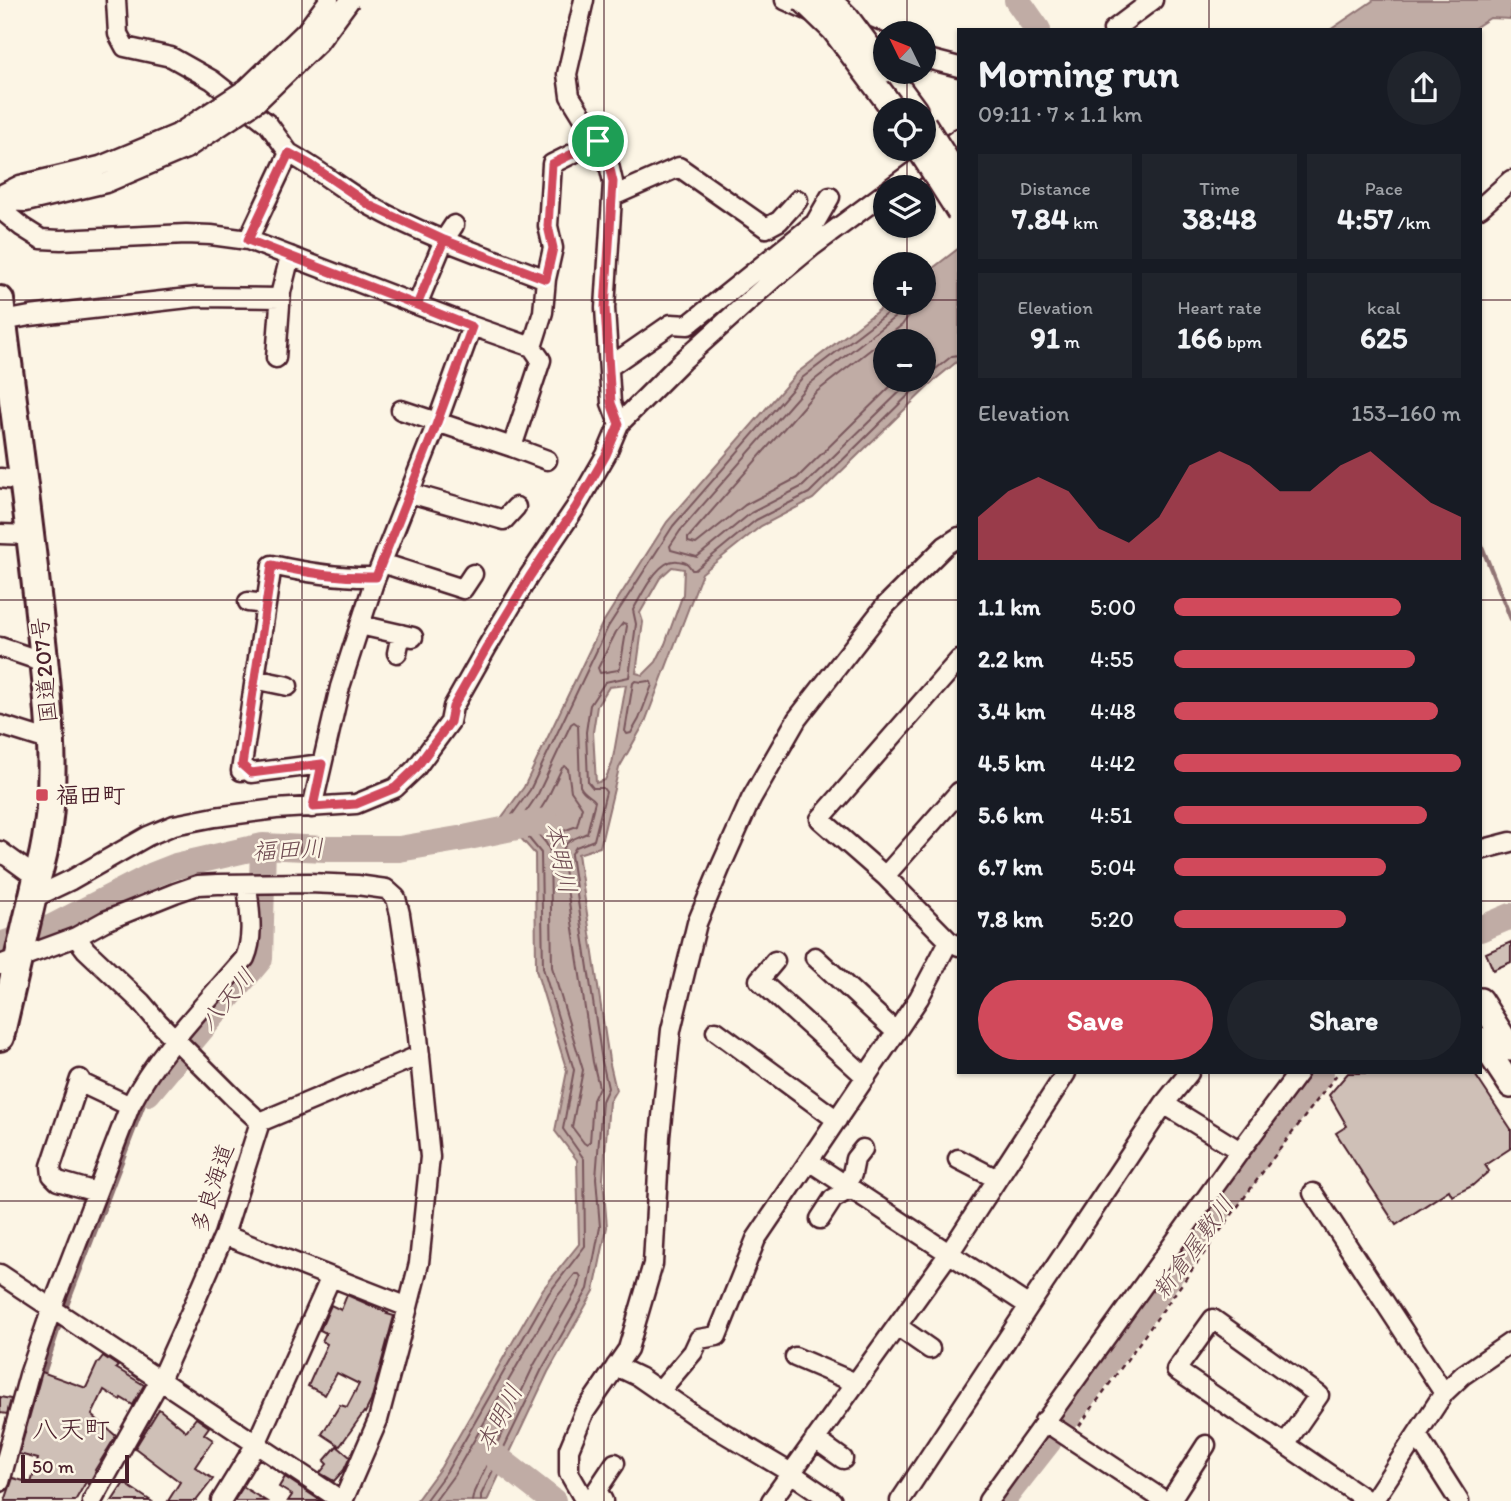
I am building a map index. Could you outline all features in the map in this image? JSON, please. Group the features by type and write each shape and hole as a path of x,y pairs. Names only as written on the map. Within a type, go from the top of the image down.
{"highway":[{"name":"国道207号","path":"0,1037 13,957 43,858 50,799 51,741 30,535 12,479 1,310"}],"main road":[{"path":"803,0 834,30 885,98"},
{"path":"829,0 873,54"},
{"path":"936,143 957,176"},
{"path":"927,161 957,209"},
{"path":"1482,1003 1511,1049"},
{"path":"1482,1042 1511,1086"}],"street":[{"path":"116,0 118,34 125,47 171,57 212,80 268,124 289,153 371,206 449,233 546,279"},
{"path":"0,195 20,185 100,166 182,142 247,88 306,31 329,0"},
{"path":"0,201 26,202 106,183 257,102 319,43 350,0"},
{"path":"584,0 567,74 570,96 607,156 613,182 605,308 611,403 619,424"},
{"path":"785,0 873,39"},
{"path":"1116,28 1153,0"},
{"path":"936,61 957,66"},
{"path":"908,175 957,139"},
{"path":"532,347 543,312 546,279 553,248 548,226 552,164 598,141"},
{"path":"248,240 289,153"},
{"path":"609,367 671,324 688,326 815,223 826,203 792,197 779,221 766,229 679,167 613,196"},
{"path":"1482,206 1511,180"},
{"path":"0,851 33,894 71,880 148,836 174,825 215,817 356,804 395,788 416,768 450,722 453,707 487,647 576,507 606,455 619,424 682,360 773,279 873,202"},
{"path":"0,209 41,239 187,234 248,240 472,327 532,347 541,360 512,447"},
{"path":"417,305 449,233"},
{"path":"276,358 280,298 290,257"},
{"path":"1,310 197,297 280,298"},
{"path":"313,807 340,687 360,625 472,327"},
{"path":"401,410 547,460"},
{"path":"410,493 504,520 516,507"},
{"path":"0,534 30,535"},
{"path":"585,1501 569,1473 569,1449 584,1413 628,1349 653,1264 660,1136 671,1030 697,923 751,799 797,719 885,606 945,546 957,538"},
{"path":"322,764 251,773 241,768 254,679 257,603 272,565 310,574 356,577 379,570 463,589 473,574"},
{"path":"360,625 407,636 397,653"},
{"path":"0,647 44,662"},
{"path":"660,1391 693,1352 699,1339 716,1336 756,1239 954,944 885,876 820,819 957,662"},
{"path":"254,679 288,685"},
{"path":"0,725 51,741"},
{"path":"885,876 957,794"},
{"path":"1482,849 1511,842"},
{"path":"0,1482 29,1375 52,1308 130,1106 141,1084 245,958 250,927 247,884"},
{"path":"0,1274 342,1501 378,1420 419,1264 430,1157 400,914 396,898 386,889 357,885 198,885 175,892 76,937 13,957"},
{"name":"多良海道","path":"76,937 235,1100 260,1122 224,1235 160,1380 92,1501"},
{"path":"815,957 896,1032"},
{"path":"775,961 759,980 866,1077"},
{"path":"716,1031 837,1120"},
{"path":"260,1122 419,1055"},
{"path":"771,1501 950,1252 1065,1074"},
{"path":"901,1501 1164,1104 1188,1074"},
{"path":"988,1501 1297,1074"},
{"path":"96,1192 58,1181 52,1175 51,1166 80,1080 130,1106"},
{"path":"1164,1104 1240,1151"},
{"path":"820,1219 833,1199 848,1186 855,1159 863,1149"},
{"path":"958,1159 997,1179"},
{"path":"810,1161 848,1186 897,1209 950,1252 1029,1306"},
{"path":"1313,1193 1444,1393"},
{"path":"224,1235 408,1307"},
{"path":"220,1501 256,1444 331,1278"},
{"path":"1285,1444 1319,1395 1213,1319 1176,1370 1285,1444 1371,1501 1444,1393 1463,1375 1511,1342"},
{"path":"897,1326 930,1349"},
{"path":"795,1357 856,1383"},
{"path":"616,1366 639,1377 694,1415 832,1501"},
{"path":"1044,1422 1165,1501 1206,1445"},
{"path":"1417,1435 1458,1500"},
{"path":"815,1440 843,1459"},
{"path":"603,1501 597,1490 615,1463"}],"path":[{"path":"1070,1439 1270,1162 1337,1074"}],"water":[{"path":"1374,0 1511,0 1511,19 1490,18 1474,28 1333,28"},
{"name":"本明川","path":"957,250 957,362 936,379 936,329 873,329 873,392 923,392 813,499 761,526 702,573 645,722 619,768 600,847 578,854 609,1060 616,1090 609,1102 603,1179 607,1227 594,1291 548,1372 487,1501 416,1501 441,1467 543,1289 579,1244 577,1160 555,1131 567,1071 536,970 535,854 502,817 524,787 602,624 667,522 797,373 873,315 936,315 936,266","holes":["672,567 684,569 683,594 665,644 656,662 643,675 636,673 643,622 640,613 660,578","626,685 612,764 605,780 596,783 593,732 597,706 609,687"]}],"building":[{"path":"1511,942 1511,962 1493,970 1486,953"},
{"path":"1347,1074 1475,1074 1511,1129 1511,1148 1485,1165 1489,1171 1472,1186 1452,1196 1449,1190 1396,1225 1336,1133 1347,1126 1329,1095"},
{"path":"347,1295 394,1316 371,1401 340,1446 322,1434 340,1405 347,1407 359,1384 337,1373 325,1395 308,1386 327,1344 322,1341 326,1333 320,1330 331,1305 341,1310"},
{"path":"103,1356 118,1366 116,1368 144,1385 133,1405 104,1390 92,1415 116,1436 89,1484 86,1482 75,1501 5,1501 13,1478 31,1483 38,1459 19,1454 42,1372 86,1388"},
{"path":"0,1397 11,1399 7,1414 0,1413"},
{"path":"159,1409 186,1431 196,1418 209,1427 204,1434 213,1440 195,1467 213,1479 196,1501 168,1501 180,1482 135,1448"},
{"path":"337,1446 350,1457 344,1470 334,1481 320,1473 327,1464 324,1461"},
{"path":"285,1477 321,1501 288,1501 292,1495 279,1487"},
{"path":"124,1483 151,1501 112,1501"},
{"path":"243,1487 266,1501 234,1501"}],"waterway":[{"path":"1017,0 1037,28"},
{"path":"1482,547 1511,619"},
{"name":"福田川","path":"0,945 52,927 176,866 263,846 399,849 546,821"},
{"name":"八天川","path":"148,1093 260,959 263,846"},
{"name":"新倉屋敷川","path":"1482,928 1511,916"},
{"name":"新倉屋敷川","path":"1065,1421 1320,1074"},
{"path":"64,1313 148,1093"},
{"path":"43,1376 61,1321"},
{"path":"12,1469 31,1411"},
{"name":"新倉屋敷川","path":"1002,1501 1049,1441"},
{"name":"本明川","path":"486,1449 553,1501"}],"place":[{"name":"福田町","path":"42,795"}],"district":[{"name":"八天町","path":"71,1429"}],"route":[{"path":"598,141 552,164 548,226 553,248 546,279 444,240 417,305 248,240 289,153 371,206 444,240 417,305 472,327 376,577 310,574 272,565 242,765 251,773 322,764 313,807 356,804 395,788 416,768 450,722 453,707 487,647 606,455 619,424 611,403 605,308 613,182 607,156 598,141"}]}
